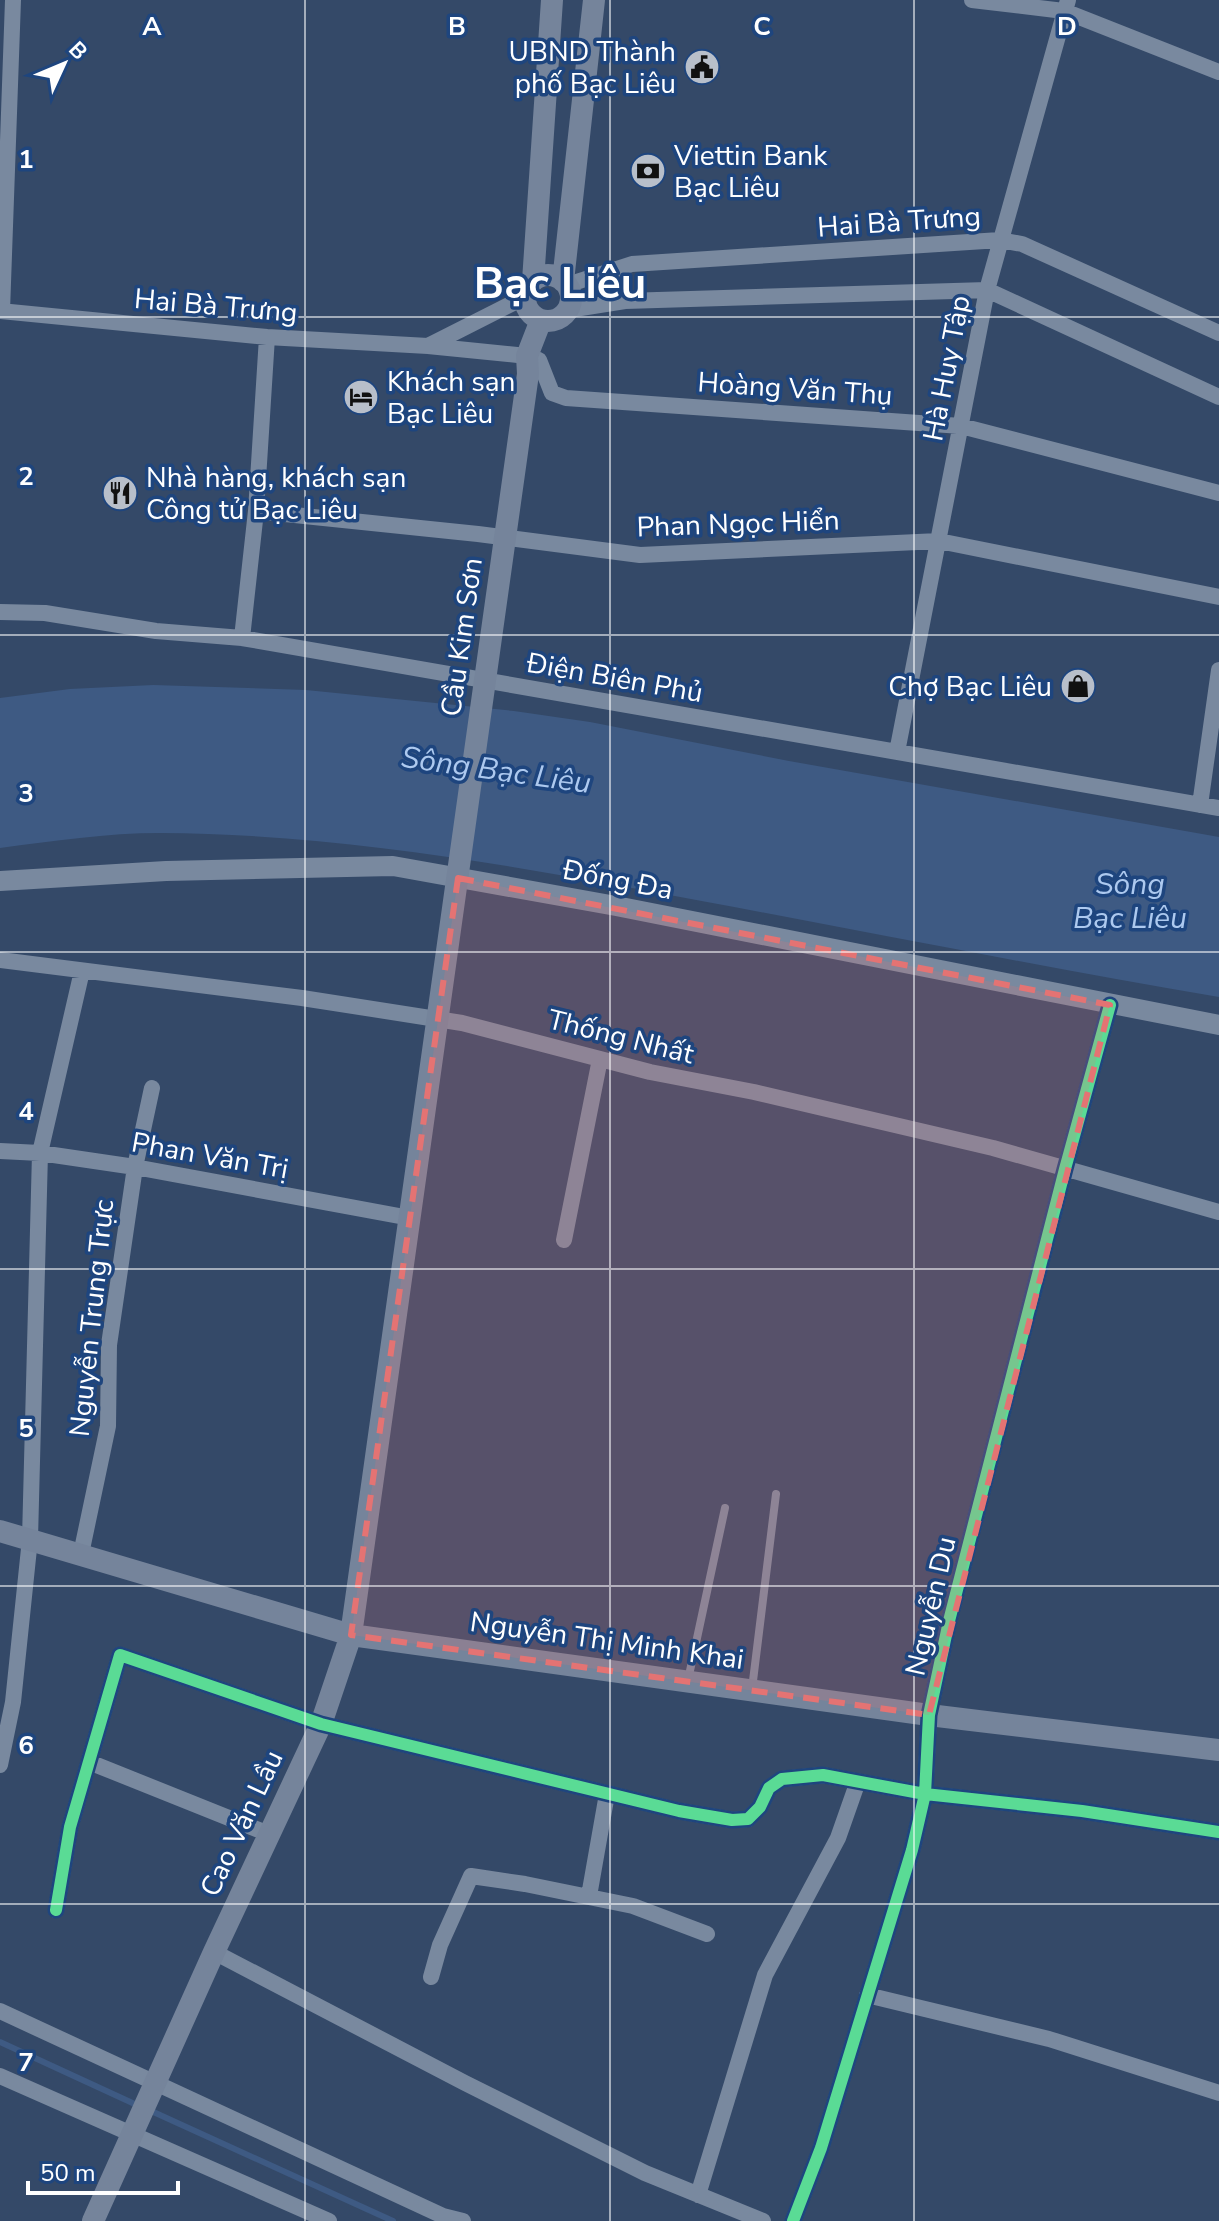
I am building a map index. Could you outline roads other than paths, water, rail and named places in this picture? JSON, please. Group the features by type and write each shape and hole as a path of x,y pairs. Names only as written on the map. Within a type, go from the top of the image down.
{"main road":[{"path":"552,0 529,289 529,311 541,320 556,320 568,310 571,294 565,283 594,0"},
{"path":"529,289 549,275 565,283"},
{"name":"Cầu Kim Sơn","path":"420,1146 528,365 541,320"},
{"name":"Cao Văn Lầu","path":"93,2221 321,1724 351,1635 420,1146"},
{"name":"Nguyễn Thị Minh Khai","path":"0,1531 351,1635 929,1715 1219,1750"}],"street":[{"path":"1,311 13,0"},
{"path":"972,0 1066,6 1219,72"},
{"name":"Hà Huy Tập","path":"897,752 987,290 1066,6"},
{"name":"Hai Bà Trưng","path":"565,283 632,264 1000,240 1022,244 1219,333"},
{"path":"428,346 529,289"},
{"path":"568,310 625,301 987,290 1219,397"},
{"name":"Hai Bà Trưng","path":"1,311 267,337 428,346 528,365"},
{"path":"242,638 256,511 267,337"},
{"name":"Hoàng Văn Thụ","path":"528,365 539,360 552,393 566,398 961,426 1219,493"},
{"name":"Phan Ngọc Hiển","path":"256,511 478,534 640,555 939,541 1219,597"},
{"name":"Điện Biên Phủ","path":"0,612 45,613 156,631 242,638 1219,808"},
{"path":"1200,805 1219,670"},
{"name":"Đống Đa","path":"0,881 166,871 393,866 616,906 1219,1025"},
{"name":"Thống Nhất","path":"0,960 302,998 462,1023 600,1059 993,1148 1219,1212"},
{"path":"0,1765 13,1702 30,1539 40,1153 82,971"},
{"name":"Nguyễn Du","path":"795,2219 821,2148 912,1850 925,1794 929,1715 949,1621 1110,1005"},
{"path":"564,1240 600,1059"},
{"name":"Nguyễn Trung Trực","path":"81,1554 108,1426 109,1345 135,1167 152,1088"},
{"name":"Phan Văn Trị","path":"0,1151 40,1153 135,1167 410,1218"},
{"path":"56,1910 70,1827 120,1655 321,1724 679,1811 732,1820 748,1819 760,1807 769,1788 782,1779 823,1775 857,1784 925,1794 1055,1808 1219,1832"},
{"path":"89,1762 269,1834"},
{"path":"698,2195 765,1975 838,1838 857,1784"},
{"path":"589,1896 607,1794"},
{"path":"431,1977 440,1945 471,1876 633,1906 707,1934"},
{"path":"214,1952 540,2122 645,2173 763,2221"},
{"path":"867,1995 1049,2039 1219,2093"},
{"path":"0,2011 151,2092 443,2216 463,2221"},
{"path":"0,2076 134,2131 329,2221"}],"lane":[{"path":"752,1690 776,1494"},
{"path":"687,1681 725,1508"}],"water":[{"name":"Sông Bạc Liêu","path":"153,685 306,690 514,711 590,722 789,761 1219,837 1219,997 572,877 367,846 229,835 140,833 0,848 0,698 70,689"}],"waterway":[{"path":"0,2042 139,2106"},
{"path":"149,2110 393,2221"}],"place":[{"name":"UBND Thành phố Bạc Liêu","path":"702,67"},
{"name":"Viettin Bank Bạc Liêu","path":"648,171"},
{"name":"Khách sạn Bạc Liêu","path":"361,397"},
{"name":"Nhà hàng, khách sạn Công tử Bạc Liêu","path":"120,493"},
{"name":"Chợ Bạc Liêu","path":"1078,686"}],"district":[{"name":"Bạc Liêu","path":"560,283"}]}
